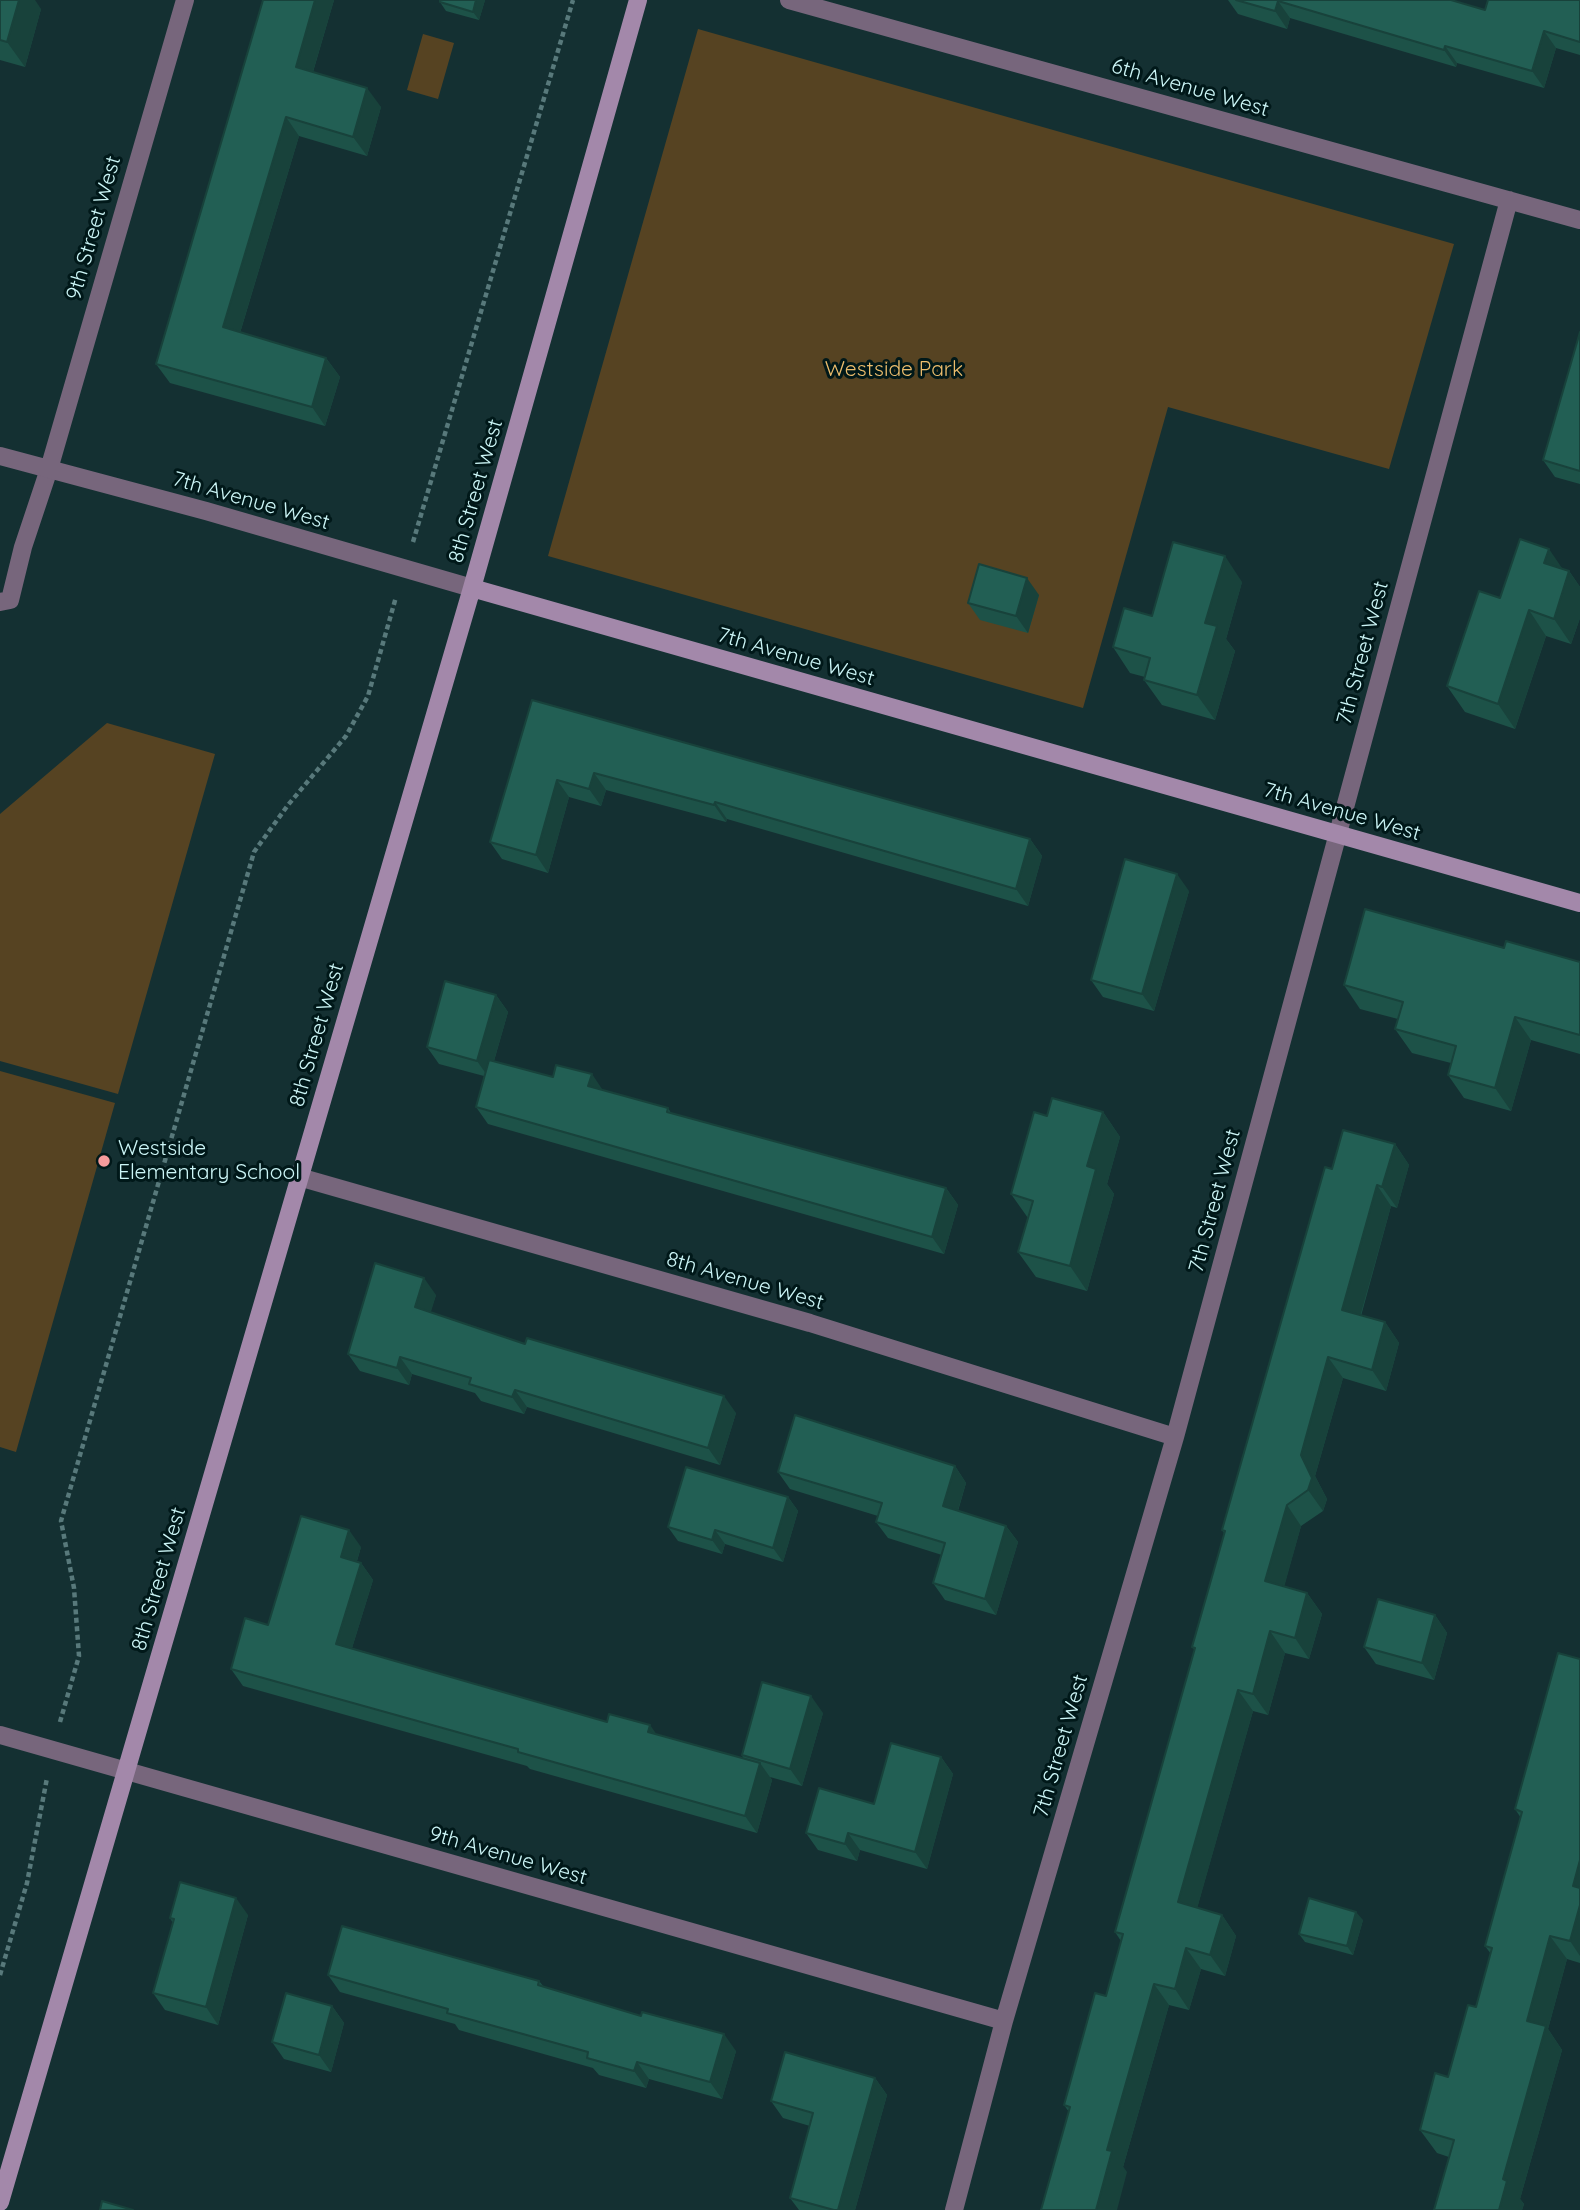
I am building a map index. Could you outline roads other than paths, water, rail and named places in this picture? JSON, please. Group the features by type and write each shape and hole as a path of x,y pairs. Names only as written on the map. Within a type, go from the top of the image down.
{"street":[{"name":"9th Street West","path":"0,621 49,469 185,0"},
{"name":"8th Street West","path":"0,2202 472,588 638,0"},
{"name":"6th Avenue West","path":"789,0 1580,220"},
{"name":"7th Street West","path":"954,2210 1004,2021 1175,1437 1509,200"},
{"name":"7th Avenue West","path":"0,456 404,568 1580,903"},
{"name":"8th Avenue West","path":"299,1177 810,1323 1175,1437"},
{"name":"9th Avenue West","path":"0,1735 1004,2021"}],"place":[{"name":"Westside Elementary School","path":"104,1161"}],"park label":[{"name":"Westside Park","path":"894,370"}]}
